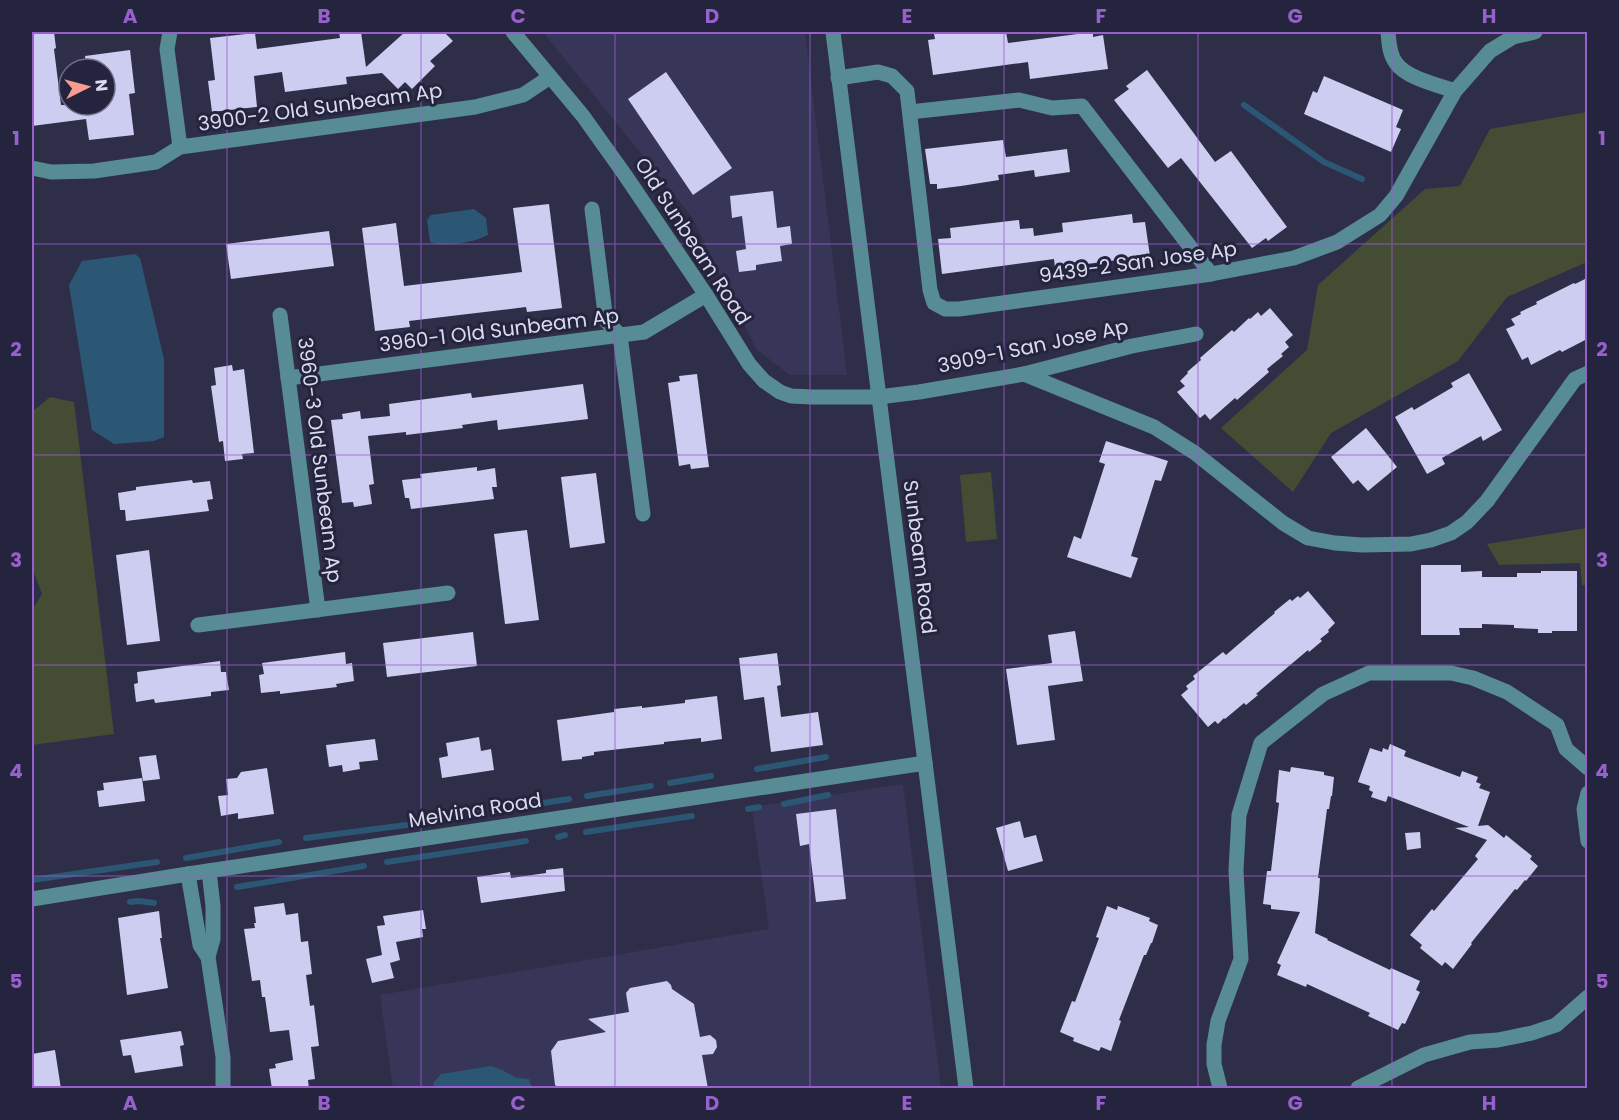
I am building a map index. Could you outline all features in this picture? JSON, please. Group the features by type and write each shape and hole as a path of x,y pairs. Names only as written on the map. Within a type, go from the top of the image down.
{"street":[{"path":"170,32 167,49 180,147"},
{"name":"Old Sunbeam Road","path":"513,32 583,116 625,174 749,364 764,381 780,392 791,396 878,397"},
{"name":"Sunbeam Road","path":"833,32 966,1089"},
{"path":"1388,32 1395,63 1405,73 1455,91"},
{"name":"9439-2 San Jose Ap","path":"838,78 878,72 892,76 907,92 930,290 934,303 945,309 970,308 1211,274 1294,258 1337,242 1380,215 1396,196 1455,91 1491,51 1513,37 1535,32"},
{"name":"3900-2 Old Sunbeam Ap","path":"32,168 51,172 94,171 156,162 180,147 475,107 523,95 550,77"},
{"path":"910,112 1019,100 1052,108 1082,105 1211,274"},
{"path":"592,209 606,321 620,335 643,514"},
{"name":"3960-1 Old Sunbeam Ap","path":"288,378 644,332 706,296"},
{"name":"3960-3 Old Sunbeam Ap","path":"280,315 318,610"},
{"name":"3909-1 San Jose Ap","path":"878,397 1024,374 1132,346 1196,334"},
{"path":"1024,374 1154,427 1195,453 1283,524 1308,537 1335,543 1362,545 1411,544 1431,540 1451,533 1467,522 1487,501 1575,379 1587,373"},
{"path":"198,625 448,593"},
{"path":"1217,1088 1214,1045 1218,1021 1241,959 1236,871 1239,815 1261,743 1323,694 1369,673 1451,674 1473,678 1507,692 1557,726 1566,749 1587,768"},
{"name":"Melvina Road","path":"32,899 925,763"},
{"path":"1587,793 1584,809 1587,841"},
{"path":"209,871 213,906 213,939 208,957 223,1057 223,1089"},
{"path":"188,874 200,945 208,957"},
{"path":"1358,1089 1424,1055 1470,1042 1498,1040 1532,1033 1556,1025 1587,997"}],"shaded area":[{"path":"543,32 805,32 847,375 790,375 756,349 692,217"},
{"path":"903,784 941,1088 393,1088 380,995 769,929 752,807"}],"green space":[{"path":"1587,112 1587,262 1507,297 1458,361 1331,433 1293,492 1221,428 1307,350 1318,285 1425,189 1460,186 1490,129"},
{"path":"50,397 74,402 114,734 32,745 32,610 42,594 32,567 32,412"},
{"path":"991,472 997,539 966,542 960,475"},
{"path":"1587,528 1587,585 1582,585 1580,563 1499,565 1487,544"}],"water":[{"path":"474,209 486,218 488,235 459,243 430,242 427,220 431,215"},
{"path":"135,254 140,258 164,359 164,437 154,441 114,444 92,430 69,285 82,261"},
{"path":"491,1066 517,1078 529,1079 532,1088 434,1088 433,1083 441,1074"}],"building":[{"path":"32,32 54,32 57,117 117,117 117,57 85,56 130,50 135,93 129,94 134,135 89,140 86,119 32,126"},
{"path":"339,32 361,32 366,67 405,32 444,32 453,41 430,61 435,66 412,89 405,82 398,89 382,73 346,77 347,84 285,92 282,72 254,76 257,107 212,112 208,81 215,80 210,38 255,33 257,49 340,38"},
{"path":"1006,32 1008,43 1093,32 1093,37 1103,35 1108,69 1030,79 1028,62 933,75 928,40 935,39 934,34"},
{"path":"1147,70 1215,162 1231,151 1287,227 1268,241 1266,238 1252,248 1181,158 1168,168 1114,100 1129,89 1126,86"},
{"path":"666,72 732,168 693,195 628,99"},
{"path":"1324,76 1403,110 1396,127 1401,129 1391,152 1304,114 1313,91 1317,93"},
{"path":"1003,140 1006,157 1067,149 1070,172 1035,177 1034,170 998,175 999,180 937,189 937,184 930,184 925,149"},
{"path":"773,191 777,228 790,226 792,244 780,246 782,261 756,265 756,270 739,272 736,251 746,249 742,216 732,218 730,196"},
{"path":"549,204 562,308 527,312 526,307 409,321 410,327 375,331 362,228 396,223 404,286 522,272 513,208"},
{"path":"1132,214 1133,223 1145,222 1150,256 1055,268 1054,259 942,274 938,239 951,238 950,228 1019,220 1020,229 1033,228 1034,236 1063,232 1062,223"},
{"path":"329,231 334,266 231,279 226,244"},
{"path":"1587,278 1587,339 1531,365 1528,357 1522,360 1506,329 1515,325 1511,319 1537,304 1536,302"},
{"path":"1270,308 1293,335 1285,342 1289,347 1281,354 1283,356 1267,369 1269,372 1237,400 1235,398 1210,420 1205,414 1200,418 1177,392 1185,386 1180,381 1201,360 1200,358 1232,330 1234,332 1258,312 1261,316"},
{"path":"232,365 233,371 244,369 254,453 242,454 243,459 225,461 223,441 219,442 211,386 216,385 214,368"},
{"path":"1469,373 1502,430 1483,441 1481,436 1442,458 1445,464 1427,474 1395,417 1412,407 1414,410 1453,387 1451,383"},
{"path":"697,374 709,467 691,469 690,464 679,466 668,383 680,381 679,376"},
{"path":"583,384 588,419 498,430 497,420 462,425 463,428 406,435 406,432 368,436 374,484 369,485 372,504 354,507 353,502 342,503 331,420 343,419 342,414 360,411 361,419 390,416 389,404 471,393 472,398"},
{"path":"1366,428 1397,467 1368,491 1358,480 1353,484 1331,457"},
{"path":"1106,441 1168,461 1161,481 1155,480 1131,556 1138,558 1131,578 1067,557 1074,536 1081,539 1105,464 1099,462"},
{"path":"477,467 477,471 495,468 497,487 492,487 494,499 411,509 409,498 405,498 402,480 421,478 420,474"},
{"path":"596,473 605,543 570,548 561,477"},
{"path":"192,480 193,483 210,481 213,499 207,500 209,511 126,521 125,510 120,510 118,493 136,490 136,487"},
{"path":"527,530 539,620 505,624 494,534"},
{"path":"149,550 160,641 127,645 116,555"},
{"path":"1421,565 1461,565 1461,572 1482,571 1482,577 1517,577 1517,573 1541,573 1541,571 1577,571 1577,631 1538,633 1538,629 1514,628 1514,625 1482,624 1482,628 1459,628 1460,635 1421,635"},
{"path":"1308,591 1335,623 1328,630 1329,632 1320,639 1322,641 1309,652 1308,650 1246,705 1244,703 1218,724 1215,721 1208,727 1181,695 1188,689 1186,686 1195,679 1193,676 1223,652 1226,655 1290,599 1292,601 1298,596 1300,598"},
{"path":"1075,631 1083,681 1048,686 1055,740 1017,745 1006,669 1052,663 1048,635"},
{"path":"473,632 477,666 387,677 383,643"},
{"path":"345,652 346,664 352,663 354,681 336,684 337,687 280,694 280,691 261,693 259,675 264,674 262,663"},
{"path":"777,653 781,685 777,686 781,717 818,712 823,745 771,752 764,697 744,700 739,658"},
{"path":"220,661 221,672 226,672 229,690 211,692 211,696 155,703 154,699 136,702 134,684 138,683 137,672"},
{"path":"717,696 722,739 701,742 701,738 664,742 664,744 594,752 594,755 582,757 582,759 562,761 557,720 614,712 614,709 685,703 685,700"},
{"path":"479,737 481,751 491,749 494,770 442,778 439,758 448,756 446,743"},
{"path":"375,739 378,760 359,762 360,769 343,772 342,765 329,767 326,745"},
{"path":"1390,744 1406,751 1404,756 1460,777 1462,771 1478,777 1476,782 1481,784 1479,788 1490,792 1478,826 1488,825 1504,838 1506,835 1532,856 1530,859 1538,866 1517,890 1515,889 1453,969 1445,962 1442,966 1420,948 1422,945 1410,935 1432,909 1434,911 1478,859 1475,856 1487,840 1455,828 1469,827 1388,796 1386,802 1371,797 1373,792 1369,790 1370,786 1358,782 1370,748 1382,752 1383,748 1388,750"},
{"path":"156,755 160,779 143,781 139,757"},
{"path":"1291,767 1324,772 1324,775 1334,777 1332,796 1329,809 1327,809 1318,878 1320,878 1315,933 1390,970 1391,968 1420,981 1416,990 1420,992 1405,1024 1402,1023 1398,1030 1368,1016 1370,1013 1307,984 1306,987 1277,975 1281,965 1277,963 1300,912 1271,909 1271,905 1263,904 1267,871 1271,871 1279,803 1276,802 1279,770 1290,772"},
{"path":"267,768 274,814 238,819 238,813 221,816 218,796 228,795 226,779 237,778 241,772"},
{"path":"142,778 145,801 99,807 97,791 104,790 103,783"},
{"path":"836,809 846,899 816,902 809,844 800,846 796,814"},
{"path":"1020,821 1024,838 1036,835 1043,861 1008,871 996,828"},
{"path":"1420,832 1421,848 1407,850 1405,833"},
{"path":"563,868 565,891 481,903 477,877 510,872 511,878"},
{"path":"284,903 286,915 298,913 301,942 308,941 312,974 306,975 310,1006 314,1005 319,1046 311,1047 315,1079 308,1080 309,1089 272,1089 269,1069 276,1068 275,1064 293,1060 289,1030 270,1032 260,980 252,981 244,929 255,928 254,907"},
{"path":"1107,906 1117,910 1118,906 1150,918 1149,921 1158,925 1119,1020 1121,1021 1111,1051 1101,1047 1099,1051 1073,1041 1074,1038 1060,1032 1072,1001 1075,1002 1099,938 1096,937"},
{"path":"423,910 426,929 422,929 423,937 396,942 400,960 390,963 394,978 372,983 366,959 382,955 377,926 385,925 383,916"},
{"path":"159,911 162,938 160,938 168,988 127,995 118,918"},
{"path":"667,981 672,989 694,1004 700,1037 710,1035 716,1040 717,1047 713,1054 702,1055 708,1089 560,1089 555,1085 551,1051 558,1041 606,1032 588,1019 629,1012 626,993 630,988"},
{"path":"181,1031 184,1045 180,1046 183,1066 135,1073 131,1055 123,1056 120,1040"},
{"path":"55,1050 61,1089 32,1089 32,1054"}],"waterway":[{"path":"1244,105 1324,162 1362,179"},
{"path":"757,769 826,757"},
{"path":"670,783 711,776"},
{"path":"587,796 651,786"},
{"path":"784,804 828,795"},
{"path":"512,808 569,799"},
{"path":"748,809 759,807"},
{"path":"438,819 477,812"},
{"path":"586,832 692,816"},
{"path":"306,838 414,824"},
{"path":"558,837 565,835"},
{"path":"387,862 526,841"},
{"path":"186,858 279,842"},
{"path":"32,880 157,862"},
{"path":"237,887 364,866"},
{"path":"130,902 154,903"}]}
